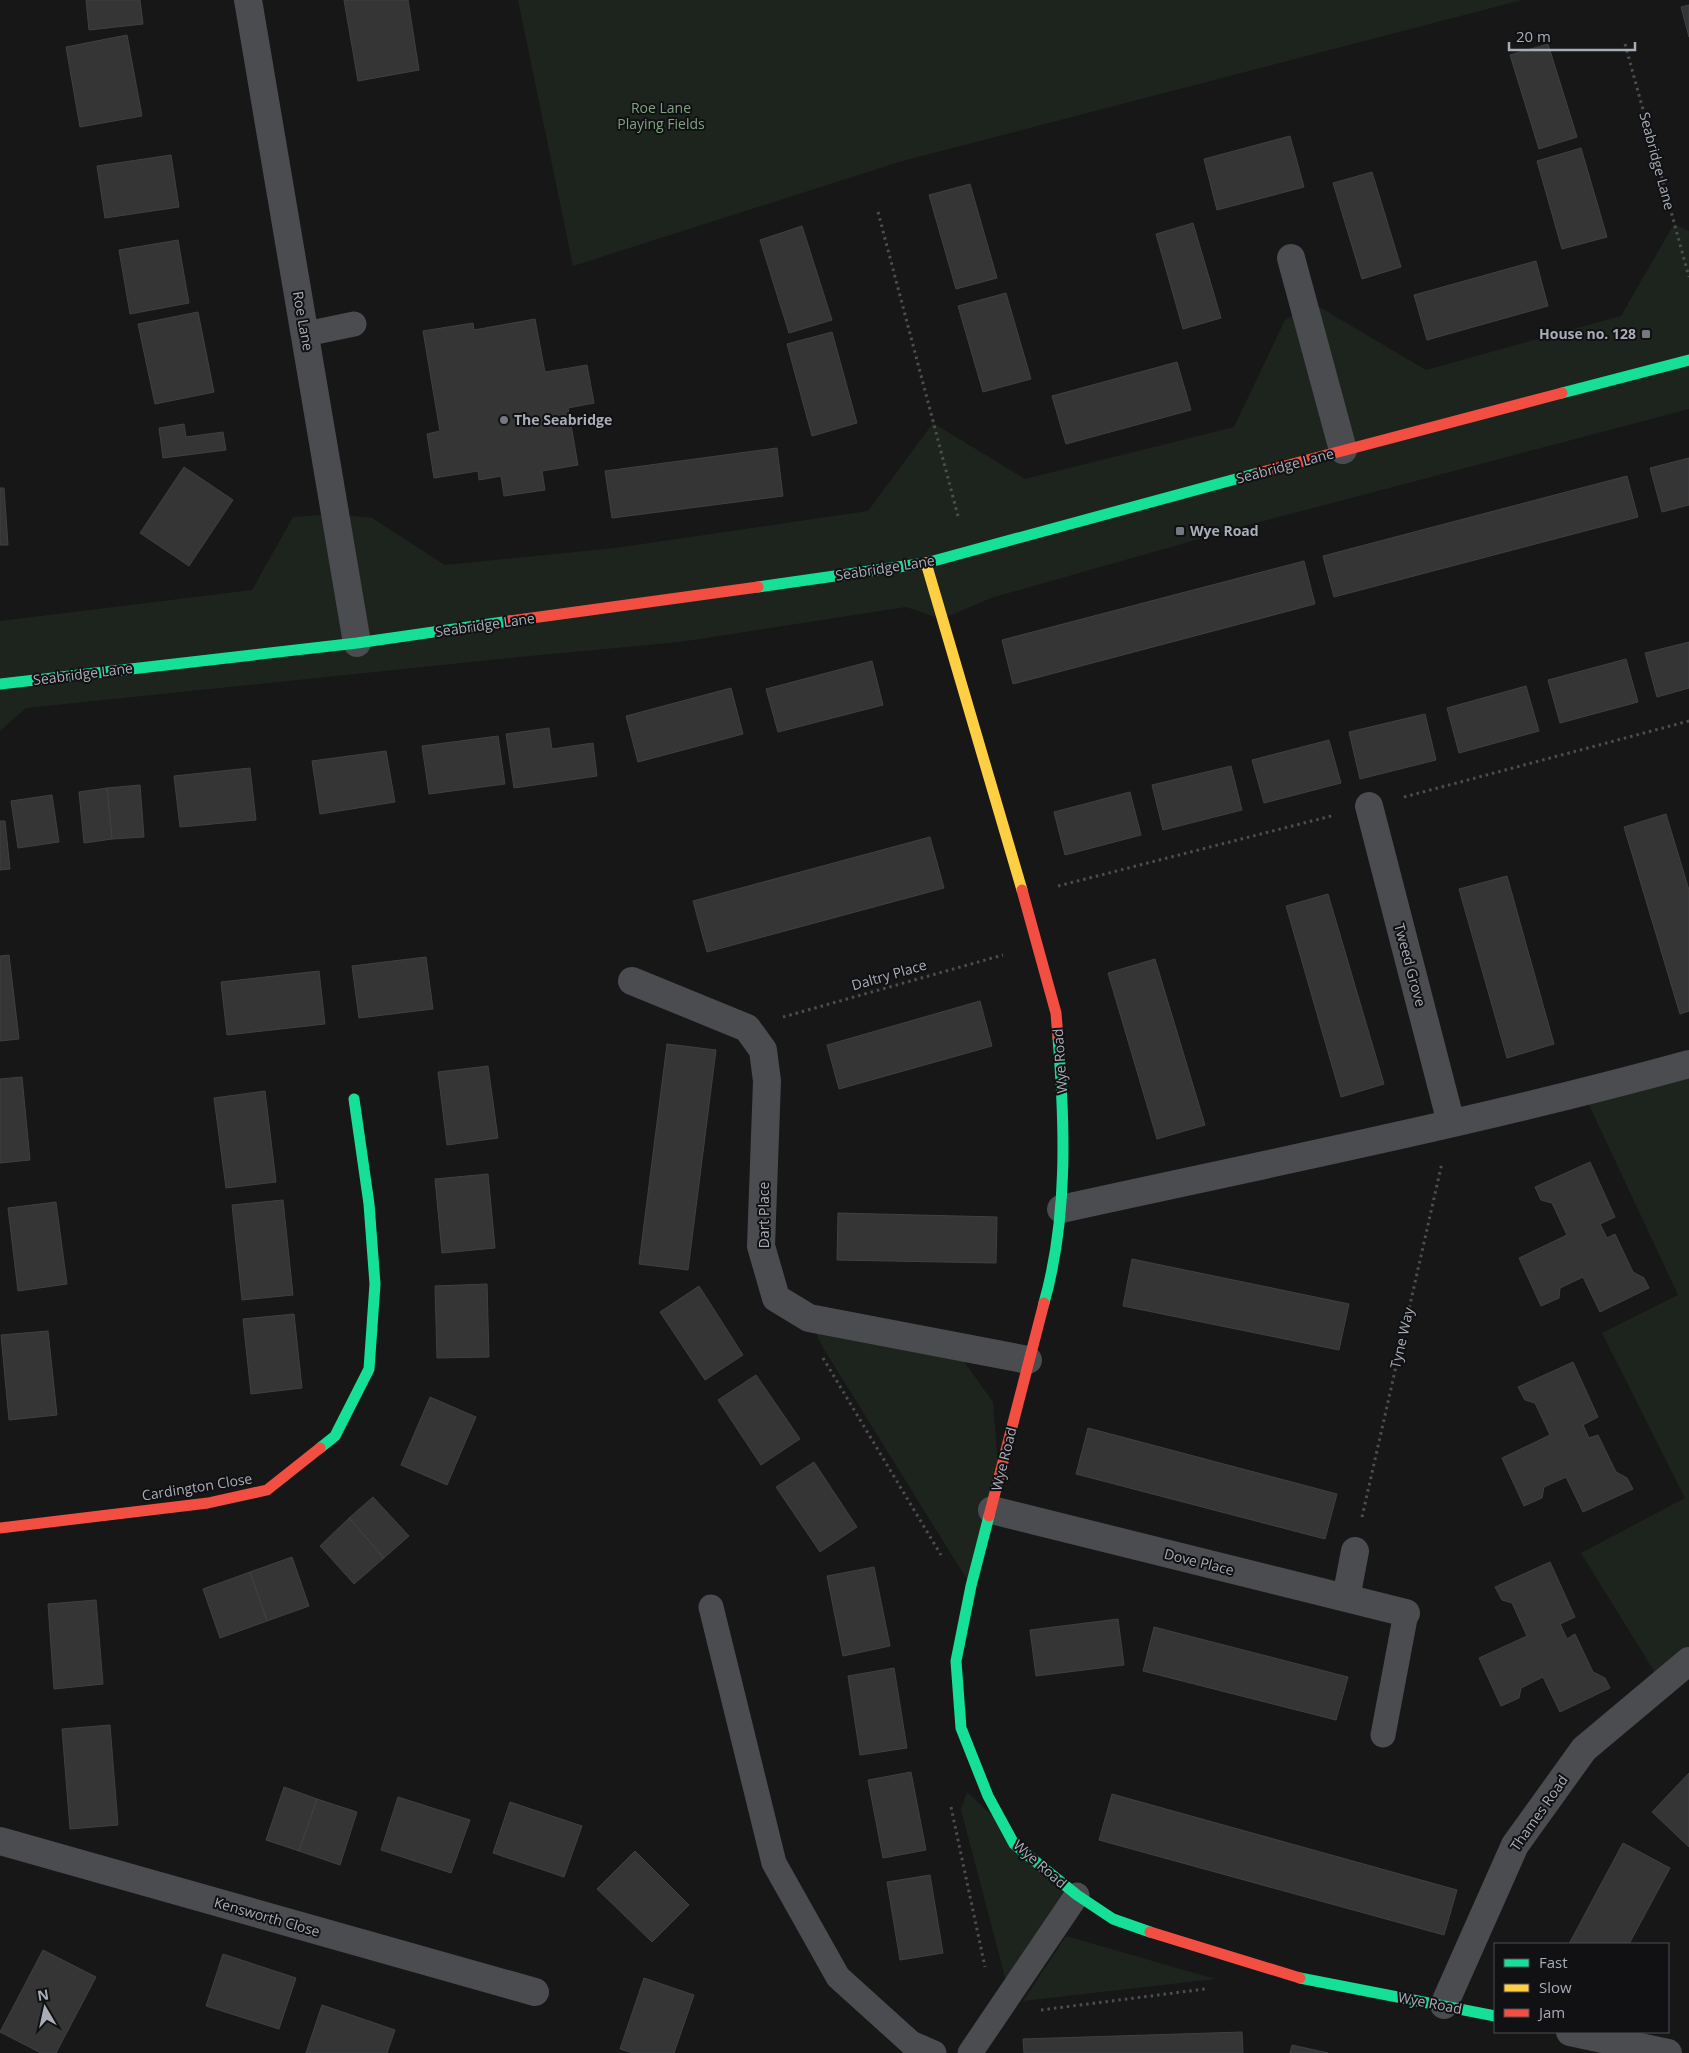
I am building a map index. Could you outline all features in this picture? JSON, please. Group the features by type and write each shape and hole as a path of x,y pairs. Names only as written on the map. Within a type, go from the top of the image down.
{"street":[{"name":"Roe Lane","path":"248,0 357,643"},
{"name":"Seabridge Lane","path":"1291,258 1343,450"},
{"name":"Seabridge Lane","path":"0,684 357,643 926,563 1343,450 1689,360"},
{"name":"Wye Road","path":"926,563 1038,945 1056,1014 1064,1113 1061,1208 1049,1286 1028,1360 968,1601 956,1661 961,1728 988,1796 1014,1844 1078,1896 1113,1919 1178,1942 1295,1977 1494,2016"},
{"name":"Tweed Grove","path":"1369,806 1446,1124"},
{"name":"Dart Place","path":"632,981 746,1028 763,1050 767,1081 761,1246 776,1298 809,1318 1028,1360"},
{"path":"1061,1208 1446,1124 1616,1084 1689,1064"},
{"name":"Cardington Close","path":"0,1528 208,1503 267,1490 335,1436 370,1369 375,1284 369,1204 354,1099"},
{"name":"Dove Place","path":"992,1510 1406,1613"},
{"path":"1346,1598 1355,1551"},
{"name":"Thames Road","path":"1444,2005 1520,1837 1584,1748 1689,1661"},
{"name":"Kensworth Close","path":"0,1841 535,1992"},
{"path":"1572,2033 1599,2046 1668,2053"}],"lane":[{"path":"306,334 354,324"},
{"path":"711,1607 774,1863 838,1977 911,2043 934,2053"},
{"path":"1383,1735 1406,1613"},
{"path":"973,2051 1078,1896"}],"path":[{"name":"Seabridge Lane","path":"1625,44 1689,277"},
{"path":"878,212 967,552"},
{"name":"Daltry Place","path":"746,1028 1038,945"},
{"name":"Tyne Way","path":"1355,1551 1368,1481 1442,1168 1446,1124"},
{"path":"794,1308 968,1601"},
{"path":"950,1801 995,2016 1208,1989"}],"green space":[{"name":"Roe Lane Playing Fields","path":"518,0 1522,0 899,162 573,266"},
{"path":"1674,224 1689,231 1689,409 1241,527 991,598 942,619 906,607 680,642 26,708 0,731 0,621 252,590 293,517 335,514 372,518 445,565 615,548 868,511 933,423 1025,479 1234,427 1285,320 1304,309 1316,305 1426,370 1621,316"},
{"path":"1689,1067 1689,1661 1662,1684 1581,1553 1685,1498 1602,1333 1678,1295 1583,1092"},
{"path":"809,1318 952,1345 993,1402 999,1479 971,1586 822,1346"},
{"path":"967,1792 1077,1895 1010,1996 961,1810"},
{"path":"1066,1936 1215,1979 1023,2001"}],"building":[{"path":"86,0 140,0 143,24 89,30"},
{"path":"344,0 408,0 419,70 358,81"},
{"path":"1689,5 1689,37 1681,7"},
{"path":"127,35 142,116 80,127 66,47"},
{"path":"1548,44 1577,137 1539,149 1510,55"},
{"path":"1290,136 1304,187 1217,210 1204,159"},
{"path":"1581,148 1607,237 1562,249 1537,161"},
{"path":"171,155 179,207 105,218 97,166"},
{"path":"1372,172 1401,267 1362,279 1333,183"},
{"path":"970,184 997,278 956,289 929,195"},
{"path":"1193,223 1221,318 1183,329 1156,234"},
{"path":"802,226 832,320 789,333 760,240"},
{"path":"178,240 189,303 130,314 119,250"},
{"path":"1536,261 1548,306 1427,340 1414,295"},
{"path":"1006,293 1031,379 983,392 958,306"},
{"path":"198,312 214,392 155,404 138,324"},
{"name":"The Seabridge","path":"535,319 545,372 587,365 594,403 568,408 578,465 542,471 545,490 504,496 501,476 479,480 478,471 434,478 427,434 440,431 423,331 473,323 474,330"},
{"path":"832,332 857,423 812,436 787,344"},
{"path":"1177,362 1191,410 1066,444 1052,396"},
{"path":"184,424 186,437 223,432 226,450 163,458 159,428"},
{"path":"777,448 783,496 612,518 605,471"},
{"path":"1689,458 1689,505 1662,512 1650,468"},
{"path":"184,467 233,500 189,566 140,533"},
{"path":"1627,476 1638,517 1334,597 1323,556"},
{"path":"0,488 4,488 8,545 0,545"},
{"path":"1304,561 1315,604 1013,684 1002,640"},
{"path":"1689,642 1689,688 1657,697 1645,653"},
{"path":"1626,659 1638,702 1560,723 1548,680"},
{"path":"872,661 883,705 778,732 766,689"},
{"path":"1526,686 1539,731 1459,753 1447,708"},
{"path":"731,688 743,734 638,762 626,716"},
{"path":"1425,714 1436,760 1360,779 1349,732"},
{"path":"549,728 552,749 593,743 597,776 514,788 506,734"},
{"path":"498,736 505,784 429,794 422,746"},
{"path":"1329,740 1341,783 1264,803 1252,760"},
{"path":"386,751 395,802 320,814 312,761"},
{"path":"1231,766 1242,810 1163,830 1152,785"},
{"path":"250,768 256,820 180,827 174,776"},
{"path":"140,785 144,837 112,839 107,788"},
{"path":"107,788 112,839 84,843 79,792"},
{"path":"1130,792 1141,835 1065,855 1054,812"},
{"path":"52,795 59,842 18,848 11,801"},
{"path":"1666,814 1689,890 1689,1011 1680,1014 1624,827"},
{"path":"0,821 5,821 10,869 0,870"},
{"path":"930,837 944,888 707,952 693,901"},
{"path":"1507,876 1554,1044 1507,1058 1459,889"},
{"path":"1328,894 1384,1084 1341,1097 1286,906"},
{"path":"9,955 19,1039 0,1041 0,956"},
{"path":"426,957 433,1009 359,1018 352,966"},
{"path":"1155,959 1205,1125 1157,1139 1108,973"},
{"path":"319,971 325,1024 227,1035 221,982"},
{"path":"980,1001 992,1046 839,1089 827,1045"},
{"path":"667,1044 716,1050 688,1270 639,1264"},
{"path":"488,1066 498,1138 447,1145 438,1072"},
{"path":"22,1077 30,1160 0,1163 0,1079"},
{"path":"265,1091 276,1182 226,1188 214,1098"},
{"path":"1590,1162 1615,1217 1600,1224 1607,1238 1615,1234 1633,1272 1644,1278 1649,1288 1600,1312 1583,1277 1560,1288 1559,1298 1541,1306 1519,1258 1567,1235 1552,1203 1541,1200 1535,1187"},
{"path":"488,1174 495,1248 442,1253 435,1179"},
{"path":"283,1200 293,1295 242,1300 232,1205"},
{"path":"56,1202 67,1284 18,1291 8,1208"},
{"path":"838,1213 997,1217 996,1263 837,1260"},
{"path":"1132,1259 1349,1304 1339,1350 1123,1306"},
{"path":"487,1284 489,1357 437,1358 435,1286"},
{"path":"699,1286 743,1355 705,1380 660,1312"},
{"path":"294,1314 302,1388 251,1394 243,1319"},
{"path":"48,1331 57,1415 9,1420 1,1335"},
{"path":"1573,1362 1598,1417 1583,1425 1589,1438 1598,1435 1616,1472 1627,1478 1633,1489 1583,1512 1566,1477 1544,1487 1542,1498 1524,1506 1502,1458 1550,1435 1535,1403 1525,1400 1518,1387"},
{"path":"756,1375 800,1439 761,1465 718,1400"},
{"path":"430,1397 476,1417 447,1485 401,1465"},
{"path":"1088,1428 1337,1494 1325,1539 1076,1474"},
{"path":"814,1462 857,1527 820,1552 776,1487"},
{"path":"373,1497 409,1536 384,1558 349,1518"},
{"path":"349,1518 384,1558 354,1584 320,1546"},
{"path":"292,1557 309,1606 267,1621 250,1572"},
{"path":"1550,1562 1575,1617 1560,1624 1567,1639 1575,1634 1593,1672 1605,1678 1610,1688 1560,1712 1543,1677 1521,1688 1519,1698 1501,1706 1479,1658 1527,1636 1512,1603 1502,1600 1495,1587"},
{"path":"874,1567 890,1646 843,1656 827,1576"},
{"path":"250,1572 267,1621 220,1638 203,1589"},
{"path":"96,1600 103,1684 54,1689 48,1604"},
{"path":"1118,1619 1124,1665 1036,1676 1030,1630"},
{"path":"1154,1627 1348,1677 1336,1720 1143,1671"},
{"path":"894,1668 907,1748 860,1755 848,1676"},
{"path":"110,1725 118,1825 70,1829 62,1729"},
{"path":"911,1772 926,1850 883,1858 868,1780"},
{"path":"1689,1773 1689,1847 1652,1812"},
{"path":"284,1787 317,1799 299,1851 266,1840"},
{"path":"1112,1794 1457,1890 1444,1935 1099,1840"},
{"path":"398,1797 470,1820 451,1873 381,1850"},
{"path":"317,1799 357,1812 340,1865 299,1851"},
{"path":"510,1802 582,1826 564,1877 493,1853"},
{"path":"1623,1843 1670,1868 1630,1943 1570,1943"},
{"path":"635,1851 689,1905 652,1942 597,1889"},
{"path":"930,1875 943,1953 900,1960 887,1882"},
{"path":"43,1950 96,1977 56,2053 41,2053 0,2032"},
{"path":"223,1954 296,1978 279,2029 206,2006"},
{"path":"644,1978 694,1995 674,2053 633,2053 620,2049"},
{"path":"322,2005 395,2030 387,2053 306,2053"},
{"path":"1242,2032 1243,2053 1024,2053 1023,2039"},
{"path":"1292,2045 1328,2053 1290,2053"}],"traffic: fast":[{"path":"1562,393 1689,360"},
{"path":"758,587 926,563 1258,473"},
{"path":"0,684 357,643 510,621"},
{"path":"1044,1303 1052,1271 1057,1238 1063,1172 1058,1038"},
{"path":"320,1448 335,1436 369,1369 375,1284 369,1204 354,1099"},
{"path":"989,1516 971,1586 956,1661 961,1728 988,1796 1014,1844 1077,1895 1113,1919 1150,1932"},
{"path":"1300,1978 1494,2016"}],"traffic: slow":[{"path":"926,563 1022,890"}],"traffic: jam":[{"path":"1258,473 1562,393"},
{"path":"510,621 758,587"},
{"path":"1022,890 1056,1013 1058,1038"},
{"path":"989,1516 1044,1303"},
{"path":"0,1528 208,1503 267,1490 320,1448"},
{"path":"1150,1932 1300,1978"}],"place":[{"name":"House no. 128","path":"1646,334"},
{"name":"The Seabridge","path":"504,420"},
{"name":"Wye Road","path":"1180,531"}]}
